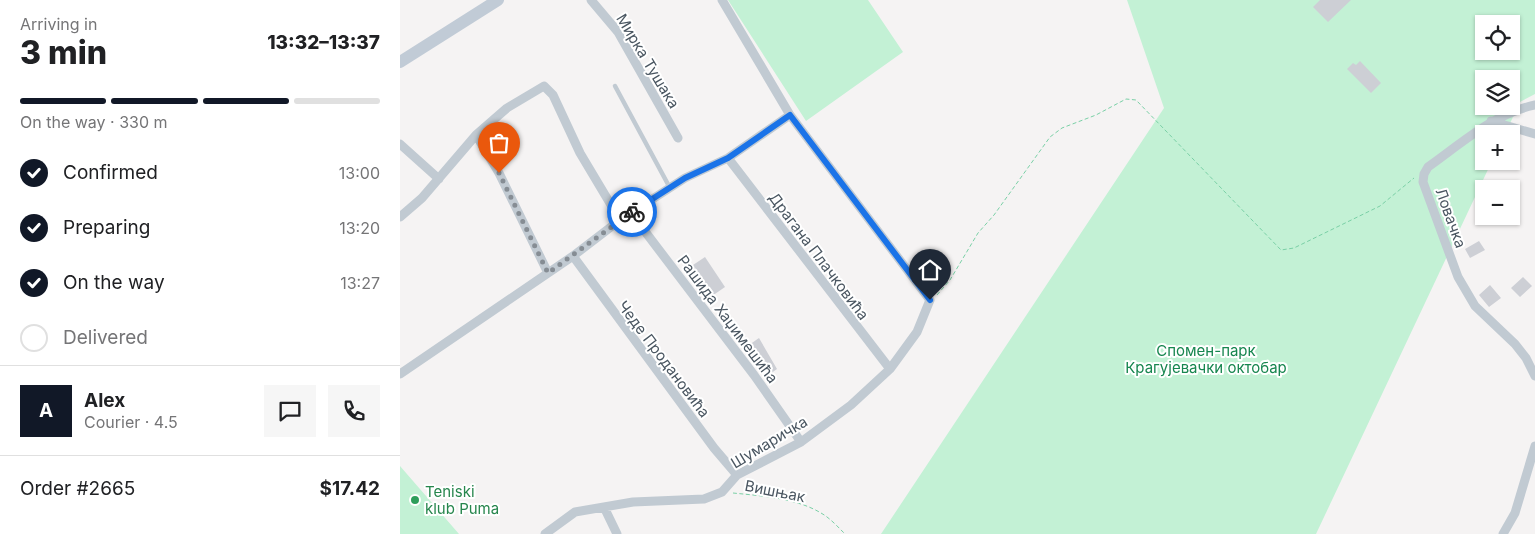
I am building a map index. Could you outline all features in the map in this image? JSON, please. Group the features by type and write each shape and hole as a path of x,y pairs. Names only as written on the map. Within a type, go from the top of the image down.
{"main road":[{"path":"400,62 498,0"}],"street":[{"name":"Мирка Тушака","path":"591,0 618,32 678,138"},
{"path":"722,0 790,115 930,300"},
{"path":"400,216 422,198 476,135 507,108 544,86 553,95 580,153 620,220"},
{"name":"Ловачка","path":"1535,106 1519,108 1491,120 1428,167 1424,174 1423,182 1458,277 1475,306 1515,344 1526,358 1535,376"},
{"path":"400,374 573,256 631,212 670,188 728,158 790,115"},
{"path":"1491,120 1535,134"},
{"path":"476,135 499,173 548,273"},
{"path":"400,144 439,179"},
{"name":"Драгана Плачковића","path":"728,158 890,369"},
{"name":"Рашида Хаџимешића","path":"631,212 754,375 801,442"},
{"name":"Чеде Продановића","path":"573,256 714,448 737,475"},
{"name":"Шумаричка","path":"722,492 737,475 801,442 851,405 890,369 917,332 930,300"},
{"path":"1503,534 1515,513 1535,446"},
{"path":"546,534 575,512 633,502 704,499 722,492"},
{"path":"604,507 617,534"}],"lane":[{"path":"615,86 670,188"}],"path":[{"path":"930,300 950,280 978,233 994,215 1050,137 1062,128 1096,115 1126,98 1136,100 1212,177 1278,250 1294,248 1380,206 1416,176 1424,174"},
{"name":"Вишњак","path":"722,492 760,496 804,504 823,514 845,534"}],"green space":[{"path":"728,0 868,0 903,52 806,121"},
{"name":"Спомен-парк Крагујевачки октобар","path":"1127,0 1535,0 1535,94 1520,102 1520,70 1475,70 1475,115 1514,115 1509,125 1475,125 1475,170 1488,170 1483,180 1475,180 1475,197 1316,534 881,534 1164,108"},
{"name":"Teniski klub Puma","path":"400,466 459,534 400,534"}],"building":[{"path":"1320,0 1351,0 1328,22 1313,7"},
{"path":"1360,61 1381,83 1371,93 1347,69 1353,63 1356,65"},
{"path":"1479,241 1485,250 1470,258 1465,249"},
{"path":"705,257 725,287 712,296 690,267"},
{"path":"1523,277 1532,286 1520,297 1511,288"},
{"path":"1490,285 1501,298 1489,307 1479,295"},
{"path":"759,338 777,369 767,376 746,347"}],"way so far":[{"path":"499,173 548,273 632,212"}],"place":[{"name":"Teniski klub Puma","path":"415,500"}],"route":[{"path":"632,212 685,178 728,158 790,115 858,208 930,300"}]}
